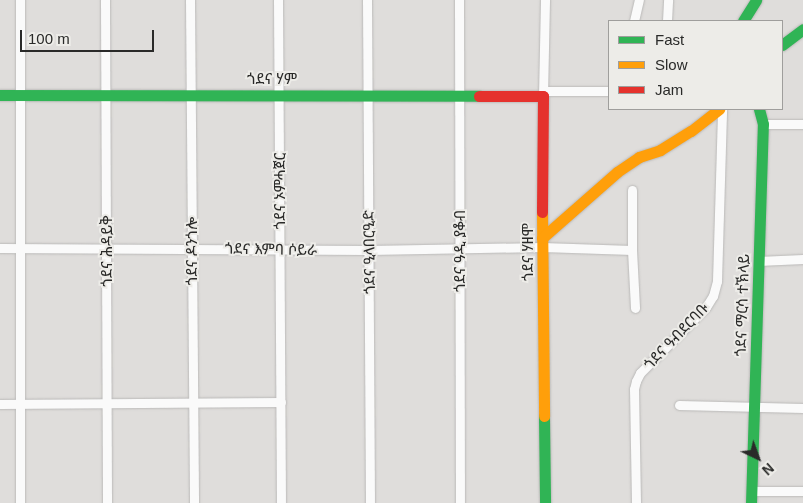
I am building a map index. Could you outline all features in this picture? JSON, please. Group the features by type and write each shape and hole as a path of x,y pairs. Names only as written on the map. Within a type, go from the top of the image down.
{"street":[{"path":"20,0 20,503"},
{"name":"ጎደና ሕዳይቅ","path":"105,0 107,503"},
{"name":"ጎደና ዶንጎሎ","path":"190,0 194,503"},
{"name":"ጎደና ኦምሓጀር","path":"278,0 281,503"},
{"name":"ጎደና ዒላበርዒድ","path":"367,0 370,503"},
{"name":"ጎደና ዓዲ ያቆብ","path":"459,0 461,248 460,503"},
{"name":"ጎደና ሃዘሞ","path":"544,0 542,243 545,503"},
{"path":"634,20 639,0"},
{"path":"667,20 668,0"},
{"path":"744,20 756,0"},
{"path":"783,45 803,29"},
{"path":"543,94 608,91"},
{"name":"ጎደና ሃም","path":"0,96 280,94 459,96 543,94"},
{"path":"542,243 617,172 639,157 660,150 691,131 719,110"},
{"name":"ጎደና ዓብደርባቡ","path":"636,503 634,389 636,381 640,373 706,307 713,296 717,281 720,110"},
{"name":"ጎደና ማርሳ ተኽላይ","path":"752,497 753,407 763,124 759,110"},
{"path":"763,124 803,124"},
{"path":"632,190 632,250 635,308"},
{"name":"ጎደና እምባ ሶይራ","path":"0,248 369,250 461,248 542,243 632,250"},
{"path":"758,260 803,259"},
{"path":"0,404 281,402"},
{"path":"679,405 803,408"},
{"path":"752,497 803,491"}],"traffic: fast":[{"path":"744,20 756,0"},
{"path":"783,44 803,29"},
{"path":"0,95 479,96"},
{"path":"751,503 763,124 759,110"},
{"path":"544,416 545,503"}],"traffic: slow":[{"path":"542,238 617,172 639,157 660,150 691,131 718,110"},
{"path":"542,212 544,416"}],"traffic: jam":[{"path":"479,96 543,96 542,212"}]}
